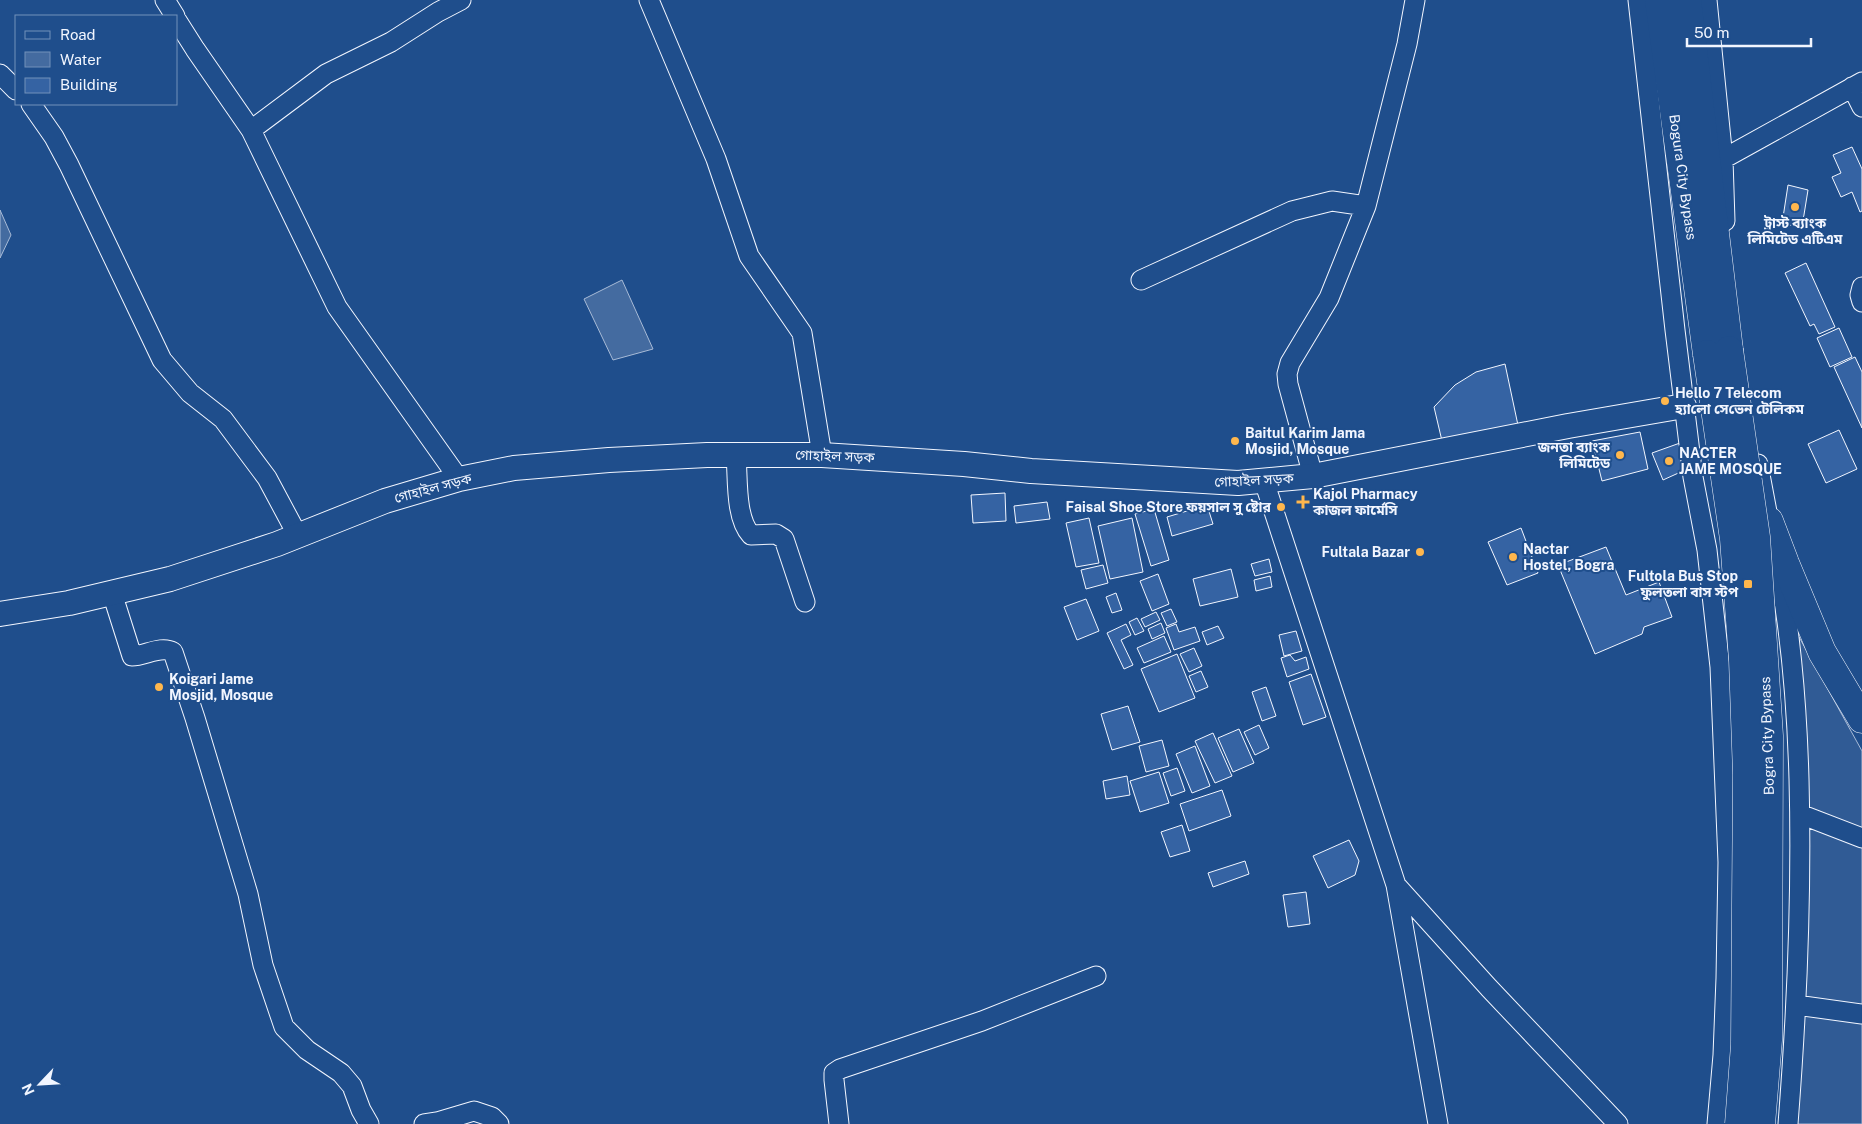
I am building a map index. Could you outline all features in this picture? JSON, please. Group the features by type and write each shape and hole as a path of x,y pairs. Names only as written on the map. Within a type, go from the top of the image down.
{"highway":[{"name":"Bogura City Bypass","path":"1659,0 1718,352"},
{"name":"Bogura City Bypass","path":"1687,0 1718,352"},
{"name":"Bogra City Bypass","path":"1718,352 1743,660 1747,774 1745,1045 1738,1124"},
{"name":"Bogra City Bypass","path":"1718,352 1756,537 1769,736 1768,1040 1761,1124"},
{"path":"1769,521 1822,652 1862,719"}],"main road":[{"name":"গোহাইল সড়ক","path":"0,614 69,603 170,579 298,536 385,500 459,479 523,468 609,460 707,455 822,455 964,464 1031,471 1238,483 1313,476 1568,426 1684,406"}],"street":[{"path":"165,0 174,15"},
{"path":"251,130 326,74 390,42 461,0"},
{"path":"649,0 716,159 749,256 802,333 822,455"},
{"path":"1313,476 1288,384 1288,368 1329,298 1366,206 1407,44 1415,0"},
{"path":"1638,0 1684,406 1693,477 1706,550 1720,667 1727,848 1726,978 1723,1055 1717,1124"},
{"path":"1707,0 1724,159 1726,244 1749,414 1788,615 1797,709 1800,814 1800,936 1788,1124"},
{"path":"178,21 194,49 251,130 337,307 459,479"},
{"path":"0,74 15,89"},
{"path":"1724,159 1857,85 1862,107"},
{"path":"32,105 54,137 69,164 162,360 190,393 223,419 267,478 298,536"},
{"path":"1141,280 1292,211 1332,201 1366,206"},
{"path":"1862,287 1860,295 1862,302"},
{"path":"736,455 741,517 746,530 751,535 776,534 784,539 806,602"},
{"path":"1264,481 1396,885 1438,1124"},
{"path":"112,593 132,656 169,649 173,652 248,894 263,965 284,1028 307,1050 341,1073 352,1086 361,1110 369,1124"},
{"path":"1800,814 1862,838"},
{"path":"1727,848 1800,846"},
{"path":"1396,885 1618,1124"},
{"path":"839,1124 834,1073 840,1069 982,1021 1096,976"},
{"path":"1796,1005 1862,1014"},
{"path":"424,1124 474,1111 492,1116 498,1124"}],"shaded area":[{"path":"1799,637 1862,751 1862,1124 1796,1124 1809,868"}],"water":[{"path":"0,210 11,235 0,258"},
{"path":"622,280 653,349 613,360 584,299"}],"building":[{"path":"1852,147 1862,169 1862,211 1860,212 1852,192 1841,197 1832,177 1841,173 1833,155"},
{"name":"ট্রাস্ট ব্যাংক লিমিটেড এটিএম","path":"1788,185 1808,190 1802,227 1782,224"},
{"path":"1806,263 1835,327 1819,334 1814,324 1810,326 1785,273"},
{"path":"1839,328 1852,357 1830,367 1817,338"},
{"path":"1855,357 1862,372 1862,428 1834,367"},
{"path":"1505,364 1519,430 1442,441 1434,407 1455,385 1476,372"},
{"path":"1839,430 1857,469 1826,483 1808,444"},
{"name":"জনতা ব্যাংক লিমিটেড","path":"1640,432 1648,469 1602,481 1592,441"},
{"name":"NACTER JAME MOSQUE","path":"1680,443 1685,470 1663,480 1652,453"},
{"path":"1005,493 1006,521 973,523 971,495"},
{"path":"1047,502 1050,519 1016,523 1014,506"},
{"path":"1207,505 1213,524 1172,536 1167,517"},
{"path":"1154,509 1169,560 1151,566 1135,514"},
{"path":"1089,518 1099,563 1076,567 1066,523"},
{"path":"1132,518 1143,572 1110,579 1098,526"},
{"name":"Nactar Hostel, Bogra","path":"1521,528 1538,573 1507,585 1488,542"},
{"path":"1606,547 1626,595 1659,582 1672,617 1644,627 1642,634 1595,654 1558,565"},
{"path":"1269,559 1272,572 1255,576 1251,564"},
{"path":"1103,565 1108,583 1086,589 1081,570"},
{"path":"1231,569 1238,597 1200,606 1193,579"},
{"path":"1158,574 1169,604 1152,611 1140,581"},
{"path":"1270,576 1272,587 1256,591 1254,580"},
{"path":"1116,593 1122,610 1112,613 1106,597"},
{"path":"1086,599 1099,631 1077,640 1064,607"},
{"path":"1171,609 1177,622 1167,626 1161,613"},
{"path":"1156,612 1160,620 1145,627 1141,619"},
{"path":"1137,618 1144,631 1135,635 1129,622"},
{"path":"1161,623 1165,633 1152,639 1148,629"},
{"path":"1126,624 1131,635 1121,640 1133,665 1124,669 1107,633"},
{"path":"1176,624 1179,632 1195,627 1200,641 1174,650 1166,628"},
{"path":"1218,626 1224,638 1207,645 1202,632"},
{"path":"1296,631 1302,651 1284,656 1279,635"},
{"path":"1164,636 1171,652 1144,663 1137,648"},
{"path":"1194,648 1202,666 1189,672 1180,654"},
{"path":"1177,654 1195,698 1159,712 1141,669"},
{"path":"1290,655 1295,661 1306,657 1309,669 1287,677 1281,658"},
{"path":"1201,671 1208,687 1196,692 1189,676"},
{"path":"1311,674 1326,717 1303,725 1289,682"},
{"path":"1266,687 1276,716 1262,721 1252,692"},
{"path":"1128,706 1140,742 1112,750 1101,714"},
{"path":"1259,725 1269,748 1255,755 1244,732"},
{"path":"1239,729 1254,763 1233,772 1218,738"},
{"path":"1213,733 1232,776 1215,783 1195,741"},
{"path":"1162,740 1169,766 1146,772 1139,746"},
{"path":"1195,746 1210,786 1192,793 1176,754"},
{"path":"1177,768 1185,791 1171,796 1163,773"},
{"path":"1159,772 1169,803 1140,812 1130,781"},
{"path":"1127,776 1130,795 1106,799 1103,781"},
{"path":"1222,790 1231,816 1189,831 1180,804"},
{"path":"1182,825 1190,851 1170,857 1161,832"},
{"path":"1349,840 1359,861 1355,875 1328,888 1313,856"},
{"path":"1245,861 1249,874 1213,887 1208,873"},
{"path":"1306,892 1310,924 1288,927 1283,895"}],"place":[{"name":"ট্রাস্ট ব্যাংক লিমিটেড এটিএম","path":"1795,207"},
{"name":"Hello 7 Telecom হ্যা‌লো সে‌ভেন টে‌লিকম","path":"1665,401"},
{"name":"Baitul Karim Jama Mosjid, Mosque","path":"1235,441"},
{"name":"জনতা ব্যাংক লিমিটেড","path":"1620,455"},
{"name":"NACTER JAME MOSQUE","path":"1669,461"},
{"name":"Kajol Pharmacy কাজল ফার্মেসি","path":"1303,502"},
{"name":"Faisal Shoe Store ফয়সাল সু ষ্টোর","path":"1281,507"},
{"name":"Fultala Bazar","path":"1420,552"},
{"name":"Nactar Hostel, Bogra","path":"1513,557"},
{"name":"Fultola Bus Stop ফুলতলা বাস স্টপ","path":"1748,584"},
{"name":"Koigari Jame Mosjid, Mosque","path":"159,687"}]}
